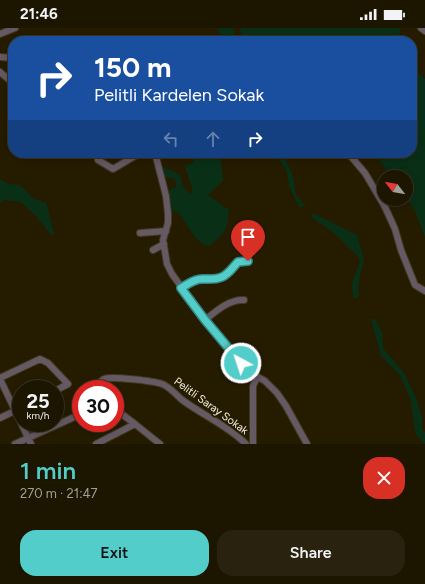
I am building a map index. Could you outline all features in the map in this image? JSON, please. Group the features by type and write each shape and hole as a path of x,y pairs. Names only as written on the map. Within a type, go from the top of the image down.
{"street":[{"path":"0,34 15,28"},
{"path":"421,28 425,31"},
{"path":"0,72 8,79"},
{"path":"98,160 113,169 132,158"},
{"path":"156,158 158,171 166,196 168,214 164,244 167,264 181,288 205,320 241,363 277,393 307,444"},
{"path":"352,158 365,173 386,207 415,285 425,291"},
{"path":"140,233 166,231"},
{"path":"153,250 164,244"},
{"path":"181,288 191,282 201,279 212,280 221,278 229,273 238,262 248,261"},
{"path":"205,320 225,305 238,300 244,300"},
{"path":"12,406 0,379 40,359 48,362 68,384 64,386"},
{"name":"Pelitli Saray Sokak","path":"253,444 252,386 257,377"},
{"name":"Pelitli Saray Sokak","path":"104,380 109,378 144,380 161,383 172,390 181,399 231,430 246,444"},
{"path":"0,418 12,412"},
{"path":"124,415 160,444"},
{"path":"15,444 30,442 72,419"},
{"path":"96,444 136,424"},
{"path":"25,432 30,442"}],"green space":[{"path":"217,28 233,28 234,36 221,36"},
{"path":"240,28 400,28 399,36 242,36"},
{"path":"417,71 425,79 425,237 412,206 413,170 386,170 378,158 417,158"},
{"path":"194,158 220,158 223,181 208,195 229,210 229,217 225,231 210,246 204,245 194,236 179,213 171,210 168,191 177,186 174,178 164,177 162,166 180,175 183,187 191,194 193,192 185,166 193,163"},
{"path":"278,158 285,158 293,176 296,195 306,206 299,207 289,186 287,171"},
{"path":"0,179 8,184 20,185 34,199 46,203 54,232 52,236 37,217 21,202 4,200 0,203"},
{"path":"313,213 357,235 364,260 358,288 359,295 357,298 353,298 352,283 360,261 359,258 326,227 312,218 311,216"},
{"path":"371,319 375,319 382,332 383,348 404,373 416,398 422,417 422,429 425,432 425,444 416,435 410,398 400,375 381,356"}],"route":[{"path":"241,363 205,320 181,288 191,282 201,279 212,280 221,278 229,273 233,266 238,262 248,261"}]}
